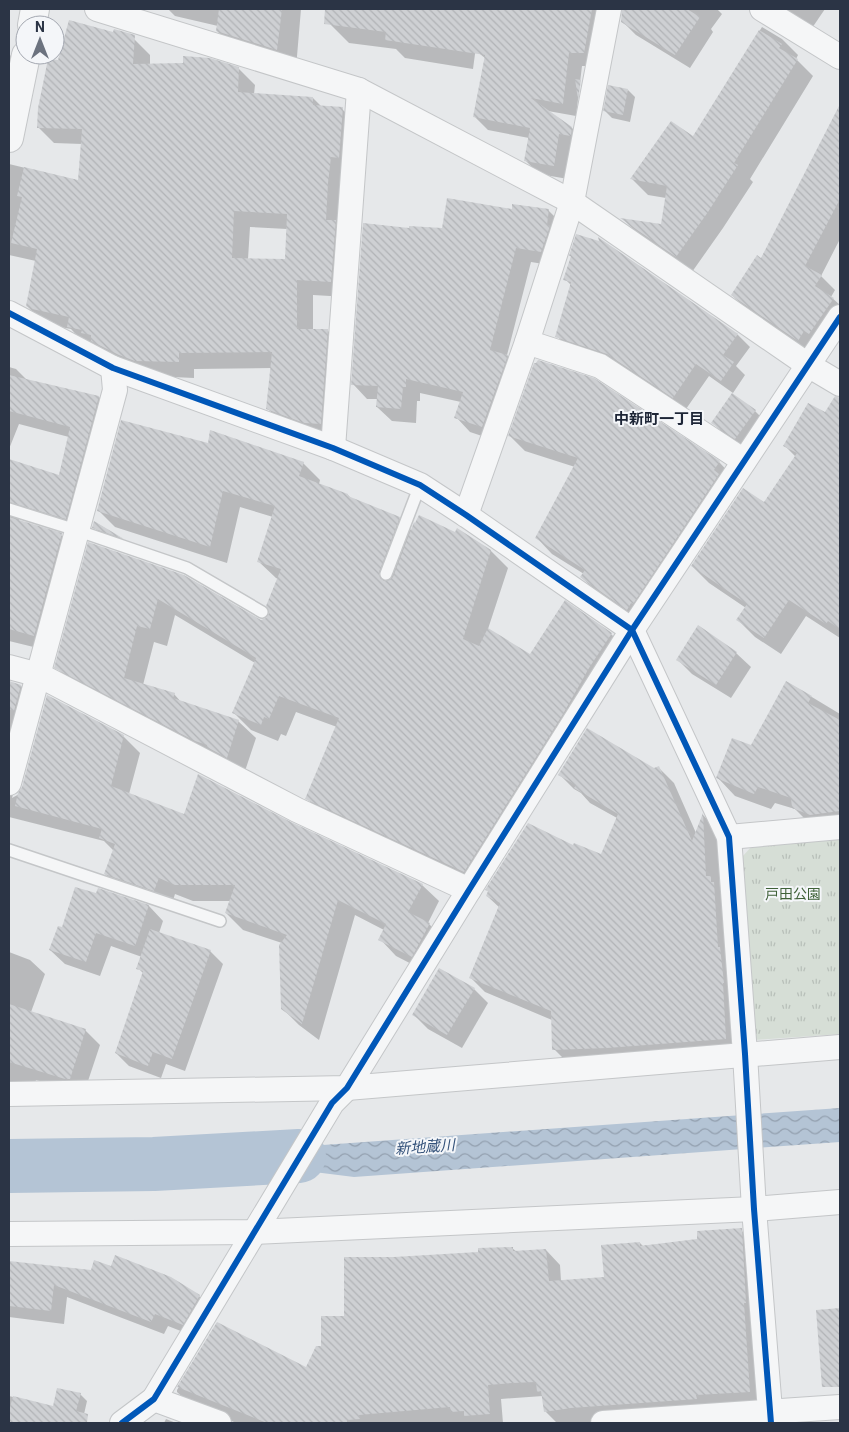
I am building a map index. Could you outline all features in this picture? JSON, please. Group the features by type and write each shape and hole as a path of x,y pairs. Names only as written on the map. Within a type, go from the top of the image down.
{"street":[{"path":"97,9 359,90 572,202 808,365 840,384"},
{"path":"466,514 527,342 572,202 609,9"},
{"path":"762,9 840,58"},
{"path":"9,138 24,65"},
{"path":"333,448 359,90"},
{"path":"9,313 113,368 333,448 420,485 466,514 632,630 729,837 770,1418"},
{"path":"122,1423 154,1399 258,1225 632,630 840,317"},
{"path":"527,342 600,366 744,461"},
{"path":"9,783 115,390 113,368"},
{"path":"9,667 38,675 297,810 469,890"},
{"path":"729,837 840,827"},
{"path":"9,1094 339,1096 745,1061 840,1047"},
{"path":"9,1234 258,1225 754,1202 840,1202"},
{"path":"154,1399 219,1423"},
{"path":"604,1423 770,1418 840,1407"}],"lane":[{"path":"386,574 420,485"},
{"path":"9,510 76,530 187,568 262,612"},
{"path":"9,850 220,921"}],"green space":[{"name":"戸田公園","path":"840,838 840,1034 755,1040 742,857 752,846"}],"water":[{"path":"840,1108 840,1142 354,1177 225,1161 323,1145"}],"building":[{"path":"219,9 282,9 277,50 216,31"},
{"path":"325,9 592,9 584,53 569,53 563,104 531,98 572,127 571,136 559,134 554,166 524,161 530,128 473,117 485,55 385,40 386,32 324,24"},
{"path":"622,9 687,9 700,17 675,55 621,22"},
{"path":"69,20 113,32 114,29 135,35 133,64 183,63 183,56 210,58 239,67 238,92 313,97 313,105 343,107 339,158 331,157 328,183 326,220 336,220 331,282 297,280 297,329 328,329 321,424 304,423 266,409 272,352 179,353 179,362 135,361 91,341 91,335 81,333 82,330 67,327 69,317 26,306 37,249 11,243 22,197 17,196 24,167 78,180 82,129 37,128 38,108 47,65 65,65 65,35","holes":["234,211 287,214 285,259 232,258"]},
{"path":"759,30 782,44 779,48 798,59 734,163 738,165 676,257 620,218 661,224 667,186 630,179 671,121 693,136"},
{"path":"575,79 581,80 578,100"},
{"path":"608,85 628,89 623,115 603,111"},
{"path":"840,104 840,199 805,266 822,275 815,286 834,298 809,334 804,331 798,341 731,295 757,255 761,258"},
{"path":"447,198 512,209 512,204 549,209 547,225 550,226 541,252 516,248 490,350 508,355 482,427 454,418 463,392 406,379 406,387 403,387 401,409 376,407 378,386 351,385 363,223 409,228 409,226 442,228"},
{"path":"576,234 599,241 598,237 738,334 723,355 734,362 721,381 696,364 673,398 607,354 555,337 571,282 563,280"},
{"path":"538,360 594,378 720,461 714,470 719,474 633,604 631,603 627,610 580,577 585,570 535,538 578,458 508,436 534,363"},
{"path":"9,375 99,396 66,519 9,502 9,459 59,475 70,427 9,411"},
{"path":"732,393 756,410 735,439 711,423"},
{"path":"835,396 840,398 840,629 828,621 826,624 789,600 764,638 736,620 747,604 691,566 743,488 764,502 797,453 783,446 808,403 825,412"},
{"path":"121,420 208,443 210,430 304,462 299,476 348,494 348,496 400,517 379,572 380,578 384,581 390,580 393,577 414,522 419,515 455,532 457,528 491,550 463,639 479,646 488,628 530,654 565,600 612,633 464,872 305,799 339,718 279,696 269,719 264,717 261,725 232,713 256,658 158,599 150,629 137,626 124,678 175,693 173,698 239,720 227,758 207,747 207,745 195,741 54,668 88,542 184,575 261,620 266,618 269,613 266,606 281,569 257,562 275,506 223,491 210,547 97,511"},
{"path":"9,517 62,533 34,636 9,629"},
{"path":"94,521 124,539 92,528"},
{"path":"698,625 737,652 716,685 676,660"},
{"path":"9,681 21,685 14,711 9,709"},
{"path":"786,681 812,696 808,703 840,720 840,811 810,815 792,808 791,798 758,787 754,794 716,778 732,738 751,745"},
{"path":"47,695 124,735 111,786 184,814 198,774 291,822 423,884 408,912 430,923 412,957 378,940 386,924 338,900 302,1024 281,1009 279,945 287,935 225,913 235,885 175,885 159,878 154,891 104,874 115,844 99,838 102,829 15,806"},
{"path":"587,728 654,768 659,766 692,841 703,813 706,876 711,876 711,882 714,882 718,947 720,947 724,983 726,1039 552,1050 551,1011 469,978 500,903 486,896 488,891 485,890 528,823 573,845 574,843 601,854 618,814 574,788 576,785 558,775"},
{"path":"75,887 96,893 98,888 149,905 135,946 96,933 86,962 49,950 58,926 62,927"},
{"path":"150,929 211,950 172,1059 153,1052 148,1066 115,1053 143,971 136,969"},
{"path":"439,968 475,988 447,1035 412,1015"},
{"path":"9,1004 86,1029 70,1079 9,1062"},
{"path":"742,1228 746,1303 744,1303 750,1392 696,1395 697,1399 571,1408 544,1412 541,1391 537,1392 536,1382 512,1383 488,1385 490,1414 464,1416 464,1411 451,1412 450,1407 359,1415 360,1419 347,1420 347,1423 267,1423 177,1387 217,1322 306,1367 316,1346 321,1346 321,1316 344,1316 344,1257 394,1257 478,1252 478,1248 513,1247 513,1251 546,1249 549,1281 604,1277 601,1245 640,1242 640,1246 697,1239 697,1231"},
{"path":"115,1255 171,1277 200,1295 183,1325 155,1314 151,1322 54,1285 51,1311 9,1306 9,1261 91,1270 94,1260 111,1266"},
{"path":"840,1308 840,1387 822,1387 816,1310"},
{"path":"57,1388 81,1393 76,1411 88,1414 87,1423 9,1423 9,1411 13,1396 53,1406"}],"waterway":[{"name":"新地蔵川","path":"9,1166 154,1164 299,1156"}],"cycle path":[{"path":"9,313 113,368 333,448 420,485 632,630 729,837 754,1209 771,1423"},
{"path":"122,1423 154,1399 332,1103 347,1088 632,630 840,317"}],"district":[{"name":"中新町一丁目","path":"659,419"}]}
